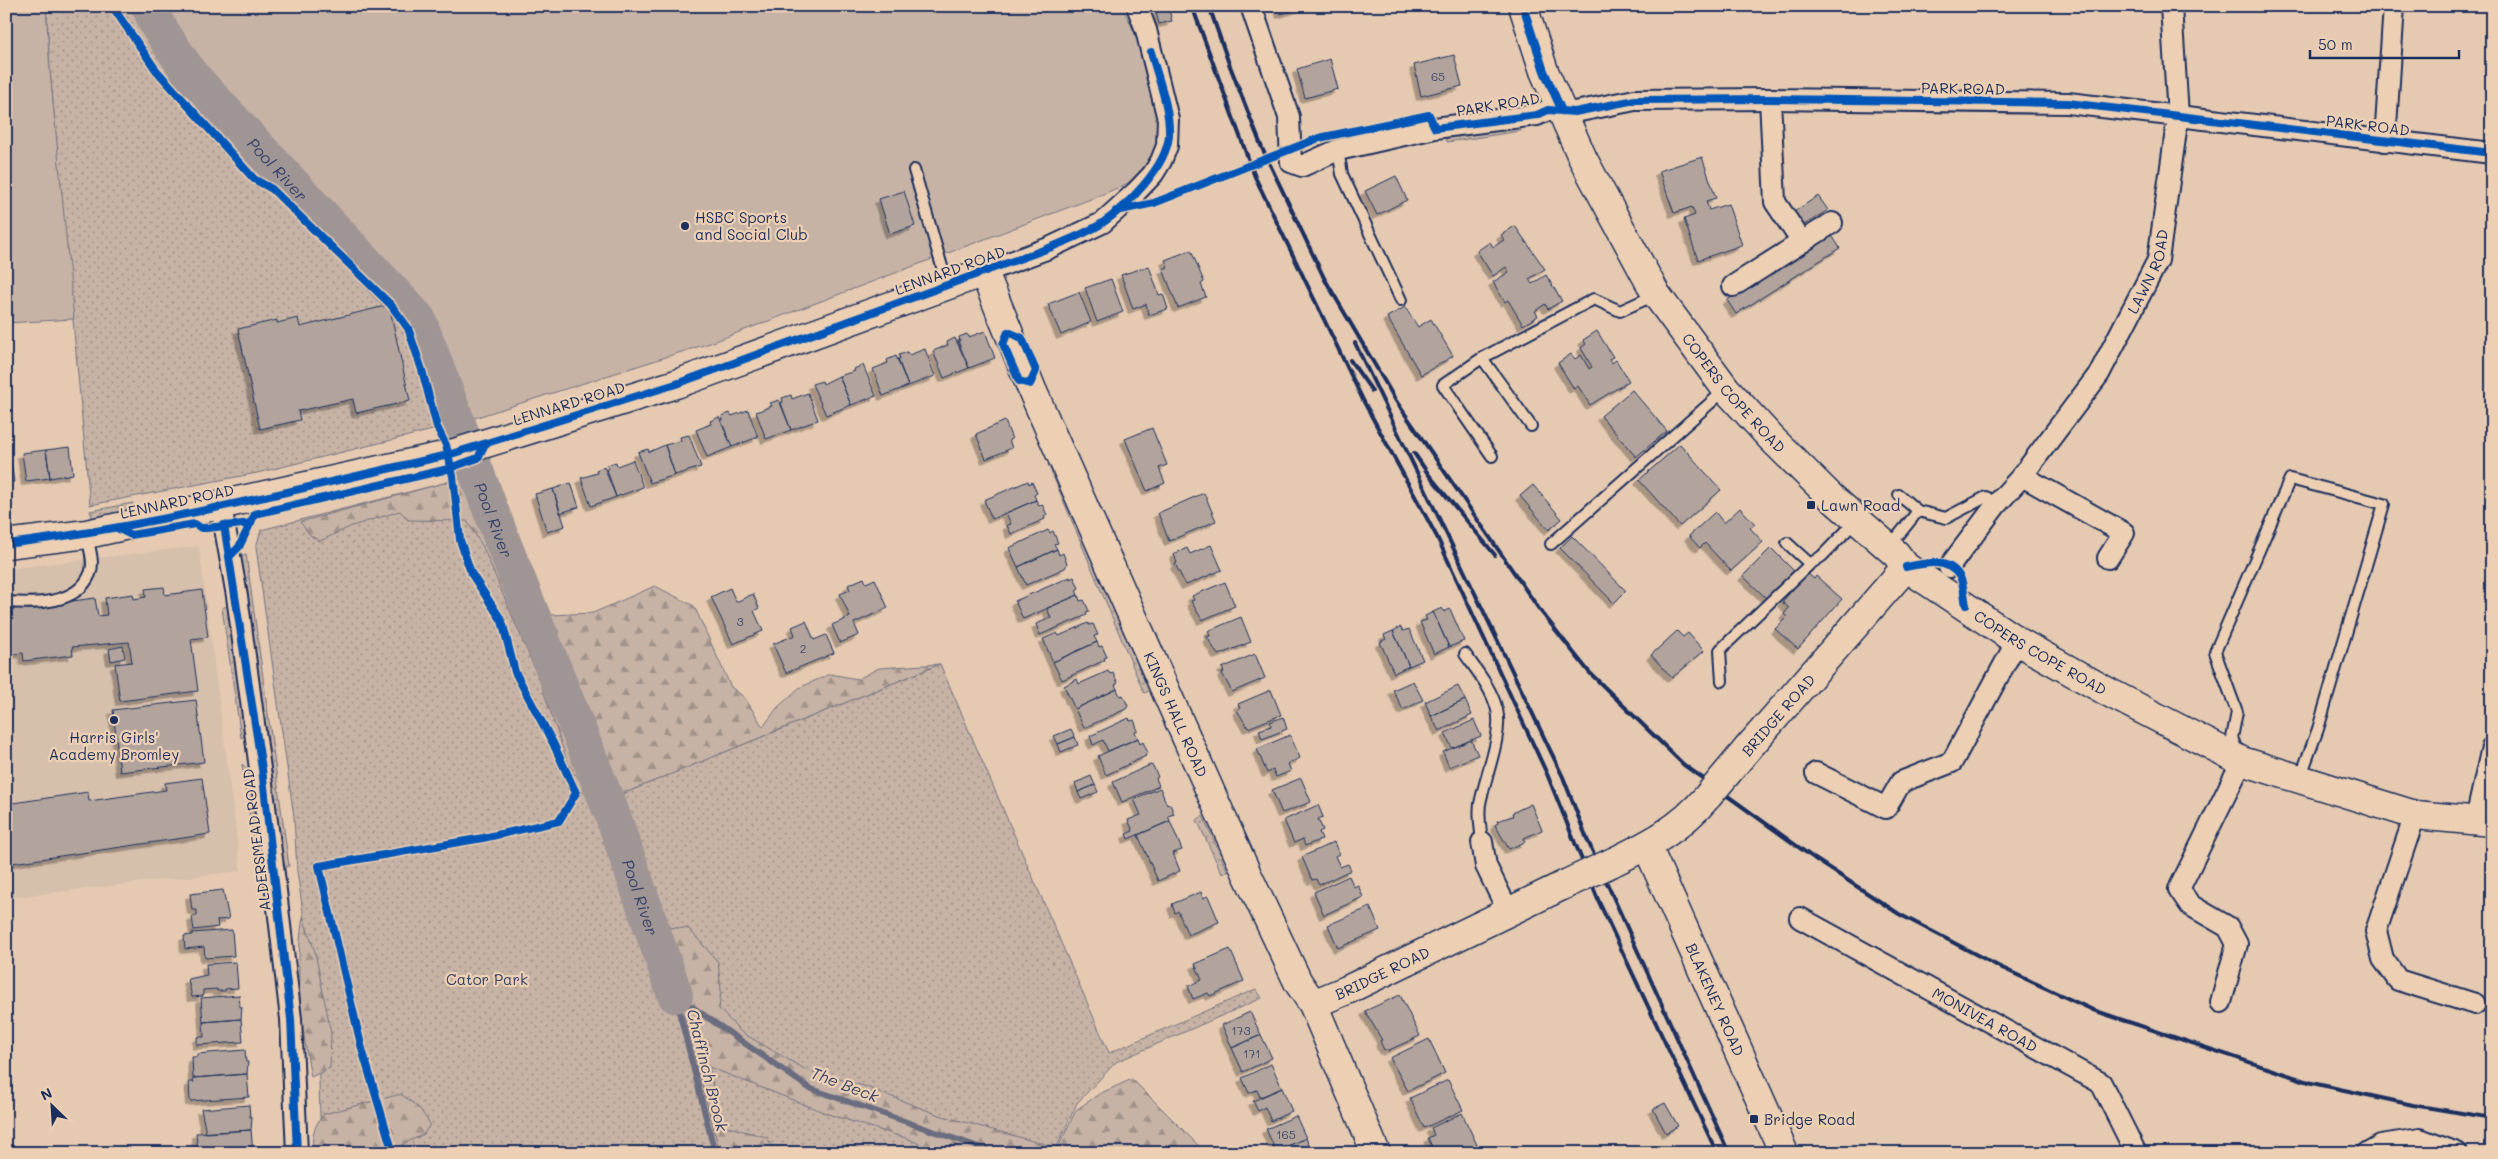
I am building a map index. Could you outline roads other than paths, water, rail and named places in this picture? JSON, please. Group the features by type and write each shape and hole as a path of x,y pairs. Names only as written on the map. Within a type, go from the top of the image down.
{"street":[{"name":"LENNARD ROAD","path":"6,544 87,534 221,506 485,444 676,384 984,272 1084,233 1116,211 1153,174 1167,146 1169,134 1165,103 1137,6"},
{"name":"PARK ROAD","path":"1251,6 1289,118 1290,162 1302,166 1338,150 1435,128 1536,115 1548,110 1575,112 1635,100 1770,99 2068,104 2492,153"},
{"name":"COPERS COPE ROAD","path":"1523,6 1544,71 1562,110 1600,192 1656,294 1726,389 1778,445 1897,558 2017,641 2108,692 2242,760 2415,815 2484,821"},
{"name":"LAWN ROAD","path":"1949,567 1996,505 2022,476 2099,374 2158,260 2178,116 2171,6"},
{"path":"2385,141 2394,6"},
{"path":"1770,99 1775,202 1802,242"},
{"path":"1733,286 1832,223"},
{"name":"KINGS HALL ROAD","path":"984,272 1033,392 1243,865 1298,982 1313,1004 1376,1153"},
{"path":"2022,476 2124,533 2108,558"},
{"name":"ALDERSMEAD ROAD","path":"221,506 237,596 273,864 291,1019 297,1153"},
{"name":"BRIDGE ROAD","path":"1313,1004 1347,990 1646,846 1684,821 1750,747 1897,558"},
{"path":"1816,773 1886,808 1901,782 1952,762 2017,641"},
{"path":"2484,821 2492,747"},
{"path":"2221,1002 2237,944 2228,927 2190,905 2179,889 2242,760"},
{"path":"2415,815 2376,931 2383,959 2398,980 2475,1004"},
{"path":"1482,842 1486,866 1508,911"},
{"name":"BLAKENEY ROAD","path":"1646,846 1784,1153"},
{"name":"MONIVEA ROAD","path":"1800,918 2101,1083 2136,1153"},
{"path":"2367,1153 2381,1145 2420,1138 2457,1153"}],"lane":[{"path":"1338,150 1342,174 1401,300"},
{"path":"914,170 948,285"},
{"path":"1492,456 1443,385 1482,358 1594,299 1620,311 1656,294"},
{"path":"1482,358 1530,426"},
{"path":"1552,544 1726,389"},
{"path":"2242,760 2232,738 2237,712 2215,652 2290,479 2384,504 2318,729 2300,779"},
{"path":"1899,495 1918,511 1946,518 1986,498 1996,505"},
{"path":"1897,558 1918,511"},
{"path":"1722,681 1720,650 1810,564 1822,556 1857,520"},
{"path":"6,602 26,604 61,599 81,588 91,574 87,534"},
{"path":"1787,543 1810,564"},
{"path":"1465,654 1489,689 1497,710 1499,732 1480,805 1482,842"}],"waterway":[{"name":"Pool River","path":"149,6 158,26 190,74 418,319 504,545 614,819 675,995"},
{"name":"The Beck","path":"675,995 809,1088 996,1153"},
{"name":"Chaffinch Brook","path":"675,995 715,1153"}],"railway":[{"path":"1192,6 1255,177 1364,402 1437,537 1547,774 1599,902 1717,1153"},
{"path":"1209,6 1262,148 1326,282"},
{"path":"1323,276 1396,401 1539,609 1589,672 1684,765 1815,859 1899,914 1998,966 2093,1010 2312,1083 2413,1105 2492,1118"},
{"path":"1355,343 1563,777 1587,839 1729,1153"},
{"path":"1350,360 1372,391"},
{"path":"1414,453 1429,475 1495,555"}],"place":[{"name":"HSBC Sports and Social Club","path":"685,226"},
{"name":"Lawn Road","path":"1811,505"},
{"name":"Harris Girls' Academy Bromley","path":"114,720"},
{"name":"Bridge Road","path":"1754,1119"}],"park label":[{"name":"Cator Park","path":"487,979"}]}
